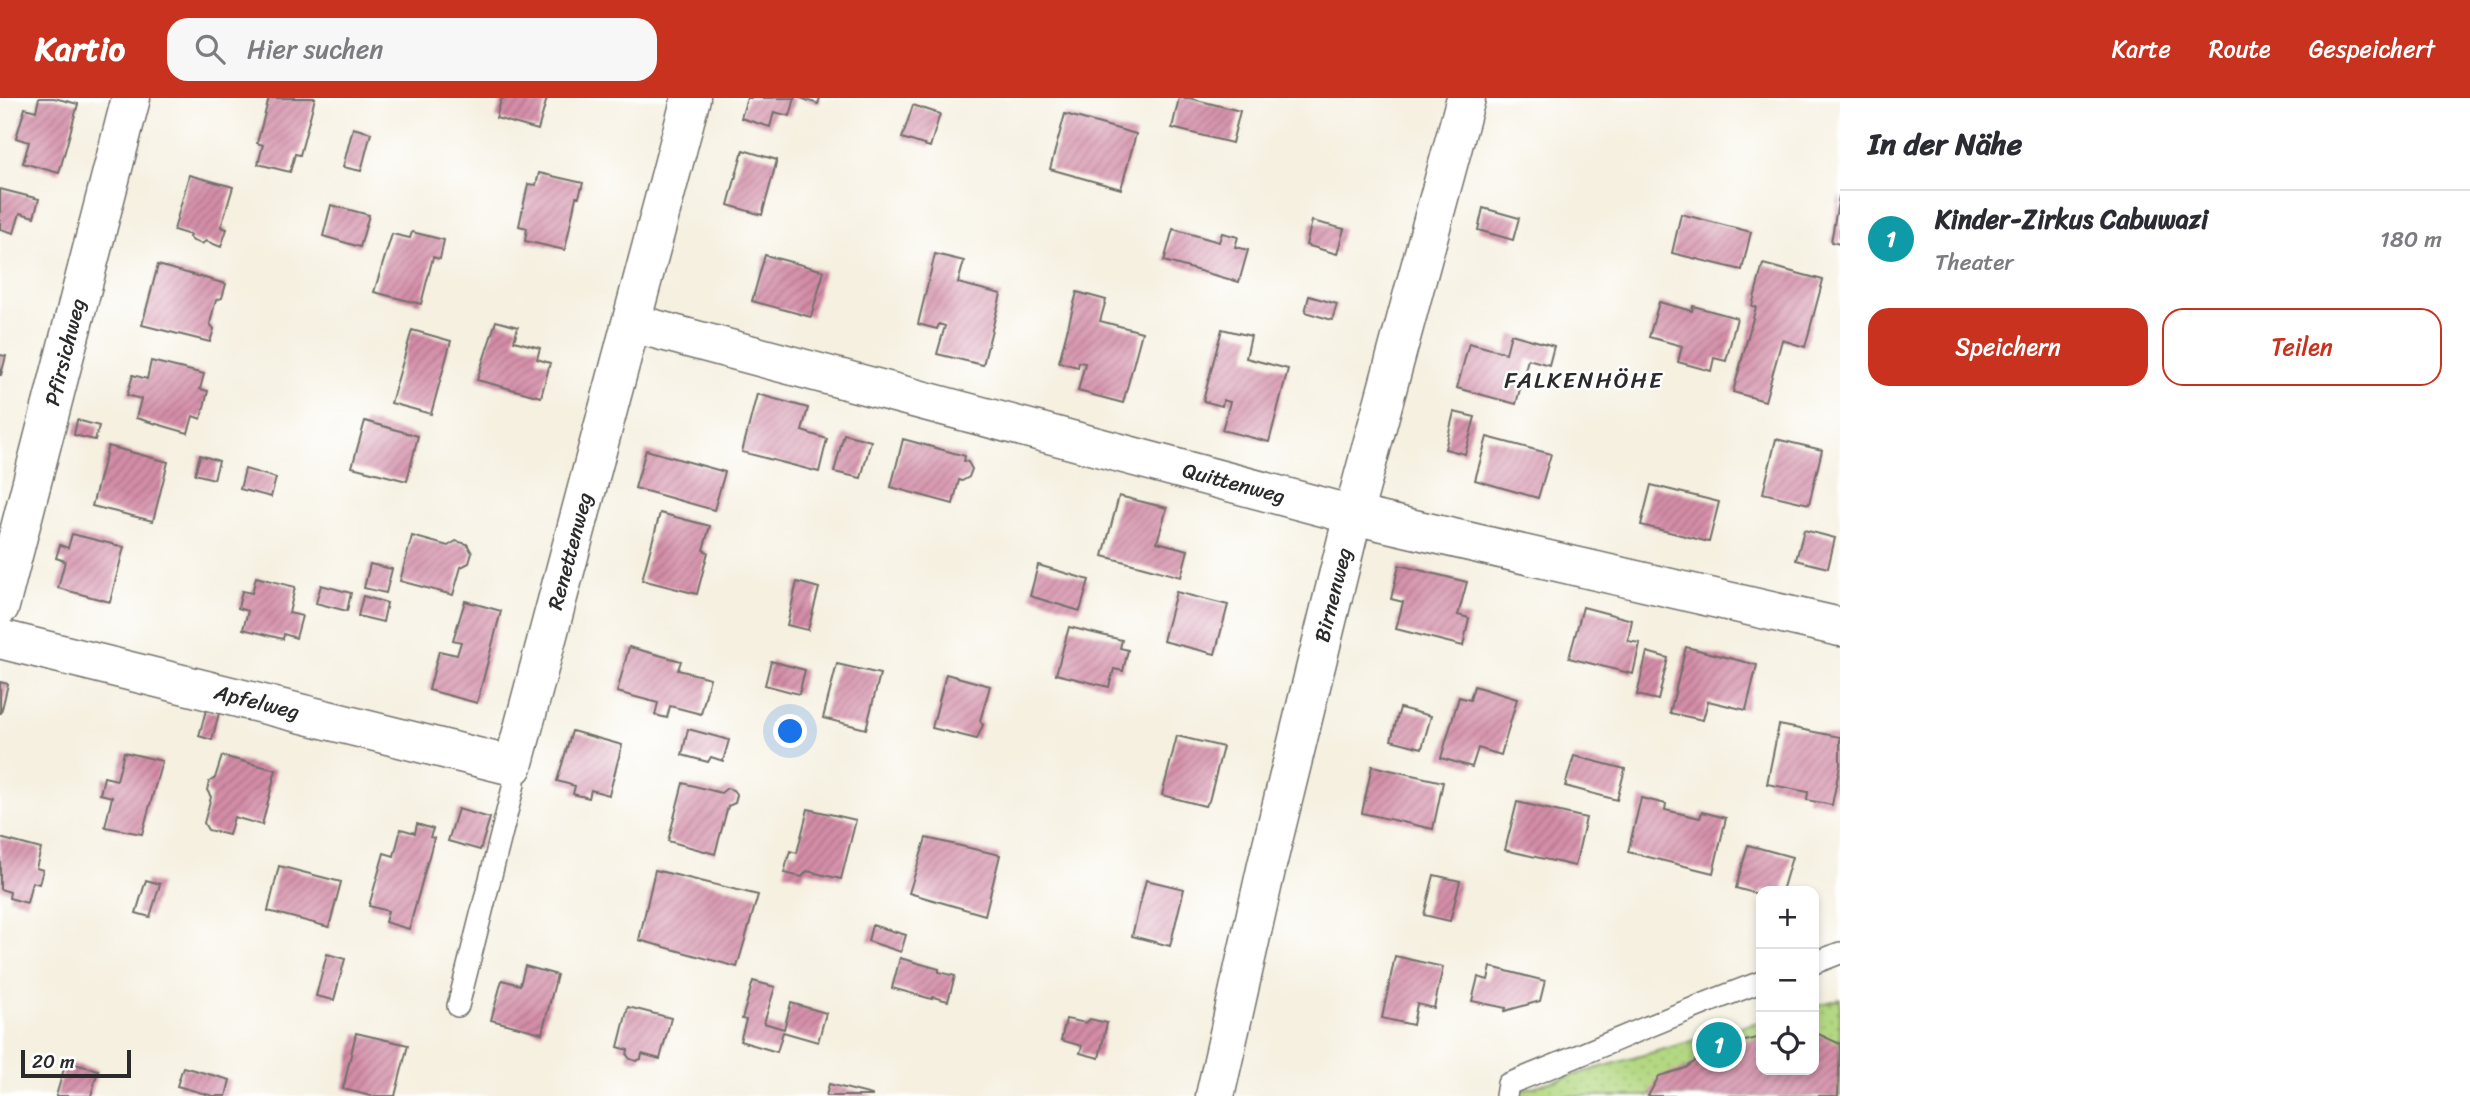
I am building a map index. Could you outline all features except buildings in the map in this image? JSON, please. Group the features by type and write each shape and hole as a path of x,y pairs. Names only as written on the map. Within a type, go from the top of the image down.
{"street":[{"name":"Pfirsichweg","path":"0,606 131,98"},
{"name":"Renettenweg","path":"513,765 691,98"},
{"name":"Birnenweg","path":"1215,1096 1267,865 1353,515 1466,98"},
{"name":"Quittenweg","path":"632,323 1353,515 1840,627"},
{"name":"Apfelweg","path":"0,639 513,765"}],"lane":[{"name":"Renettenweg","path":"458,1006 514,784 513,765"},
{"path":"1819,961 1840,953"},
{"path":"1506,1096 1508,1084 1598,1049 1695,1006 1756,984"}],"green space":[{"path":"1840,999 1840,1096 1516,1096 1515,1092 1756,1022 1756,1075 1819,1075 1819,1005"}],"place":[{"name":"Kinder-Zirkus Cabuwazi","path":"1719,1045"}],"district":[{"name":"FALKENHÖHE","path":"1584,380"}]}
